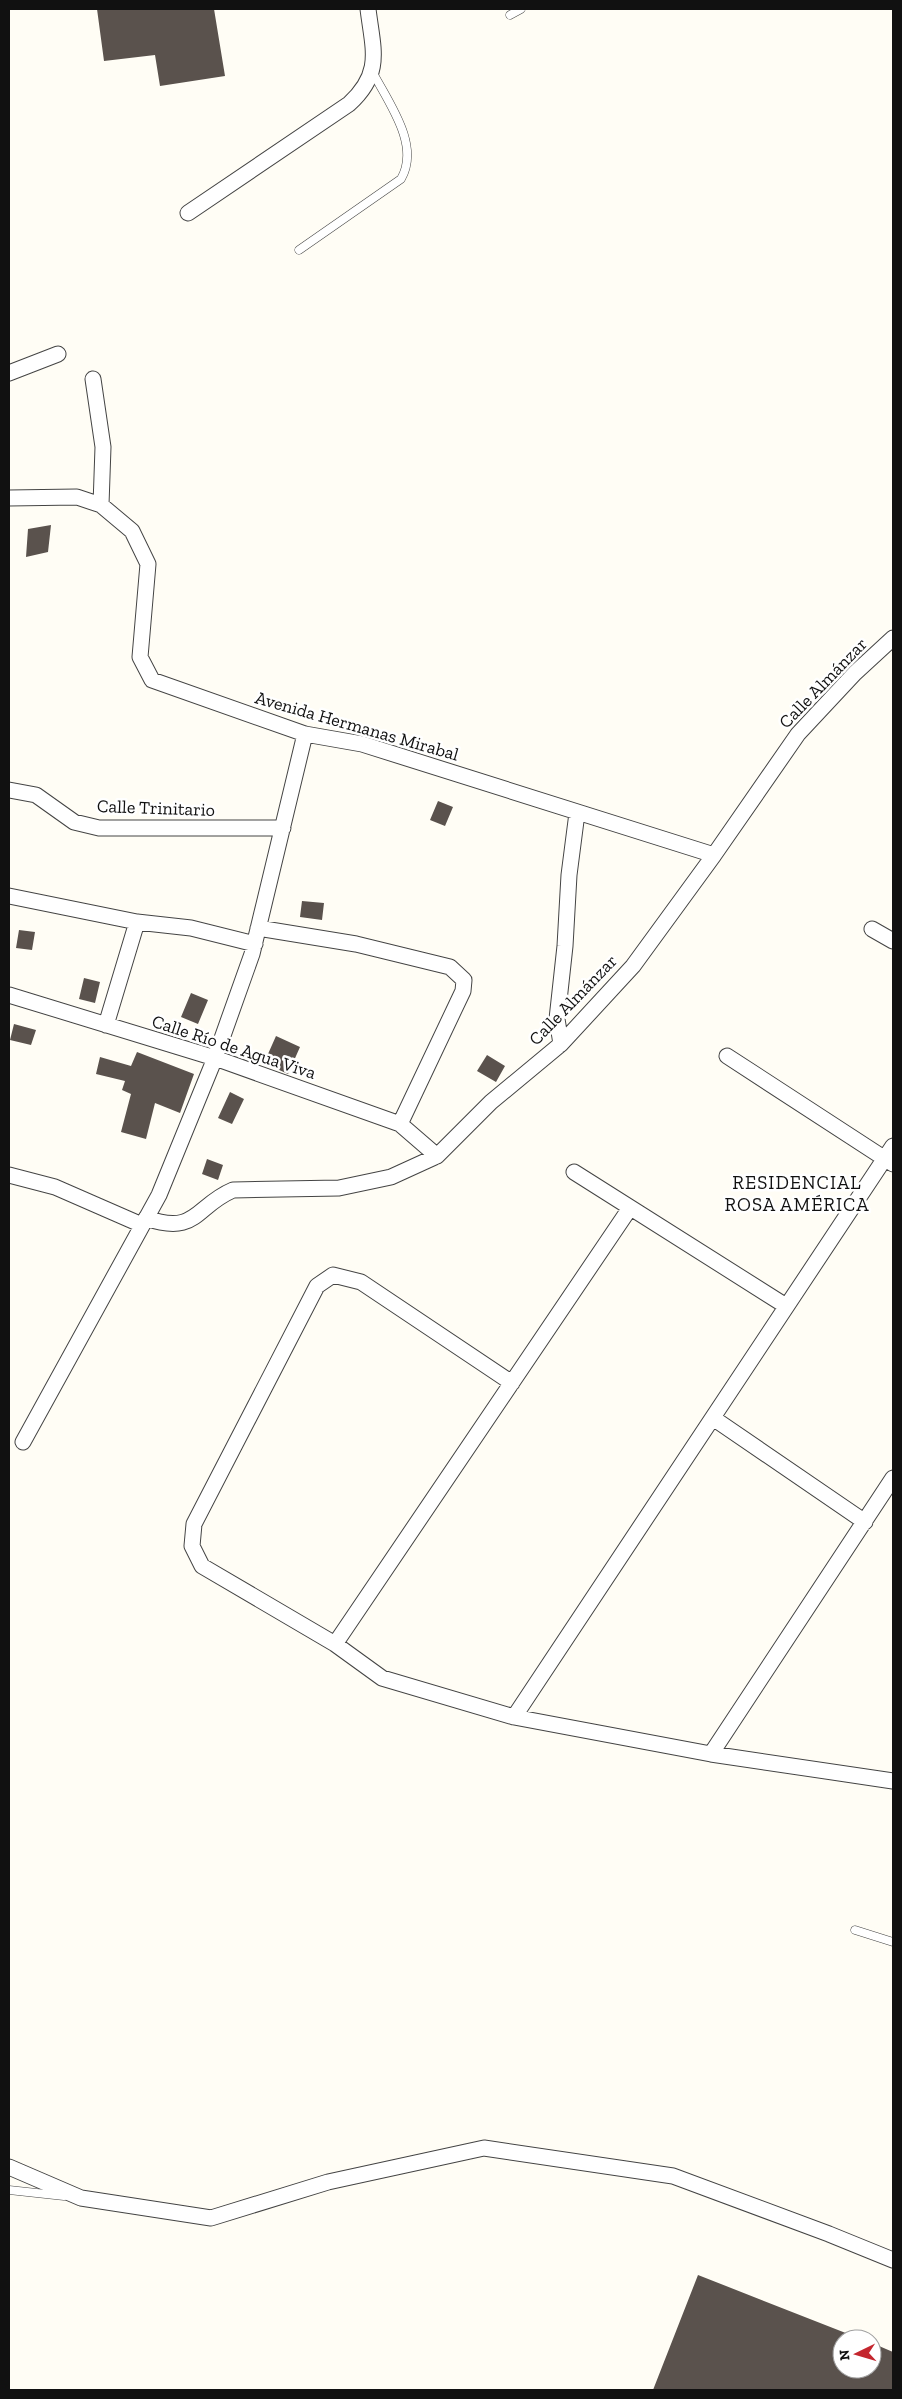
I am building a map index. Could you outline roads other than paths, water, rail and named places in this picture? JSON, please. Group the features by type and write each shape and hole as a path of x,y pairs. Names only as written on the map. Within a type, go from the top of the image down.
{"street":[{"path":"188,213 349,104 362,92 372,72 373,54 368,9"},
{"path":"9,373 58,354"},
{"path":"94,379 103,447 102,505"},
{"name":"Avenida Hermanas Mirabal","path":"9,498 77,497 102,505 132,531 148,564 140,657 152,680 305,734 362,744 714,855"},
{"name":"Calle Almánzar","path":"9,1175 55,1187 144,1222 180,1223 198,1216 222,1195 233,1190 339,1188 391,1178 437,1156 491,1102 561,1044 633,966 714,855 798,734 854,673 893,638"},
{"path":"23,1442 159,1195 215,1058 255,944 305,734"},
{"name":"Calle Trinitario","path":"9,790 36,795 74,822 99,828 283,828"},
{"path":"561,1044 557,1020 565,946 569,875 577,813"},
{"path":"9,897 137,922 191,928 255,944"},
{"path":"106,1025 137,922"},
{"path":"258,928 356,944 450,968 464,980 463,990 400,1124"},
{"path":"872,928 893,941"},
{"name":"Calle Río de Agua Viva","path":"9,995 215,1058 400,1124 437,1156"},
{"path":"514,1717 786,1306 891,1157 728,1056"},
{"path":"574,1172 786,1306"},
{"path":"335,1644 630,1208"},
{"path":"512,1383 361,1282 333,1275 317,1286 194,1524 192,1546 202,1566 335,1644 382,1678 514,1717 711,1754 893,1782"},
{"path":"713,1418 865,1522"},
{"path":"711,1754 893,1478"},
{"path":"9,2167 81,2198 211,2218 328,2182 484,2148 673,2176 893,2260"}],"lane":[{"path":"510,15 521,9"},
{"path":"299,250 401,179 408,168 405,137 372,72"},
{"path":"855,1930 893,1942"},
{"path":"9,2190 81,2198"}],"district":[{"name":"RESIDENCIAL ROSA AMÉRICA","path":"797,1193"}]}
